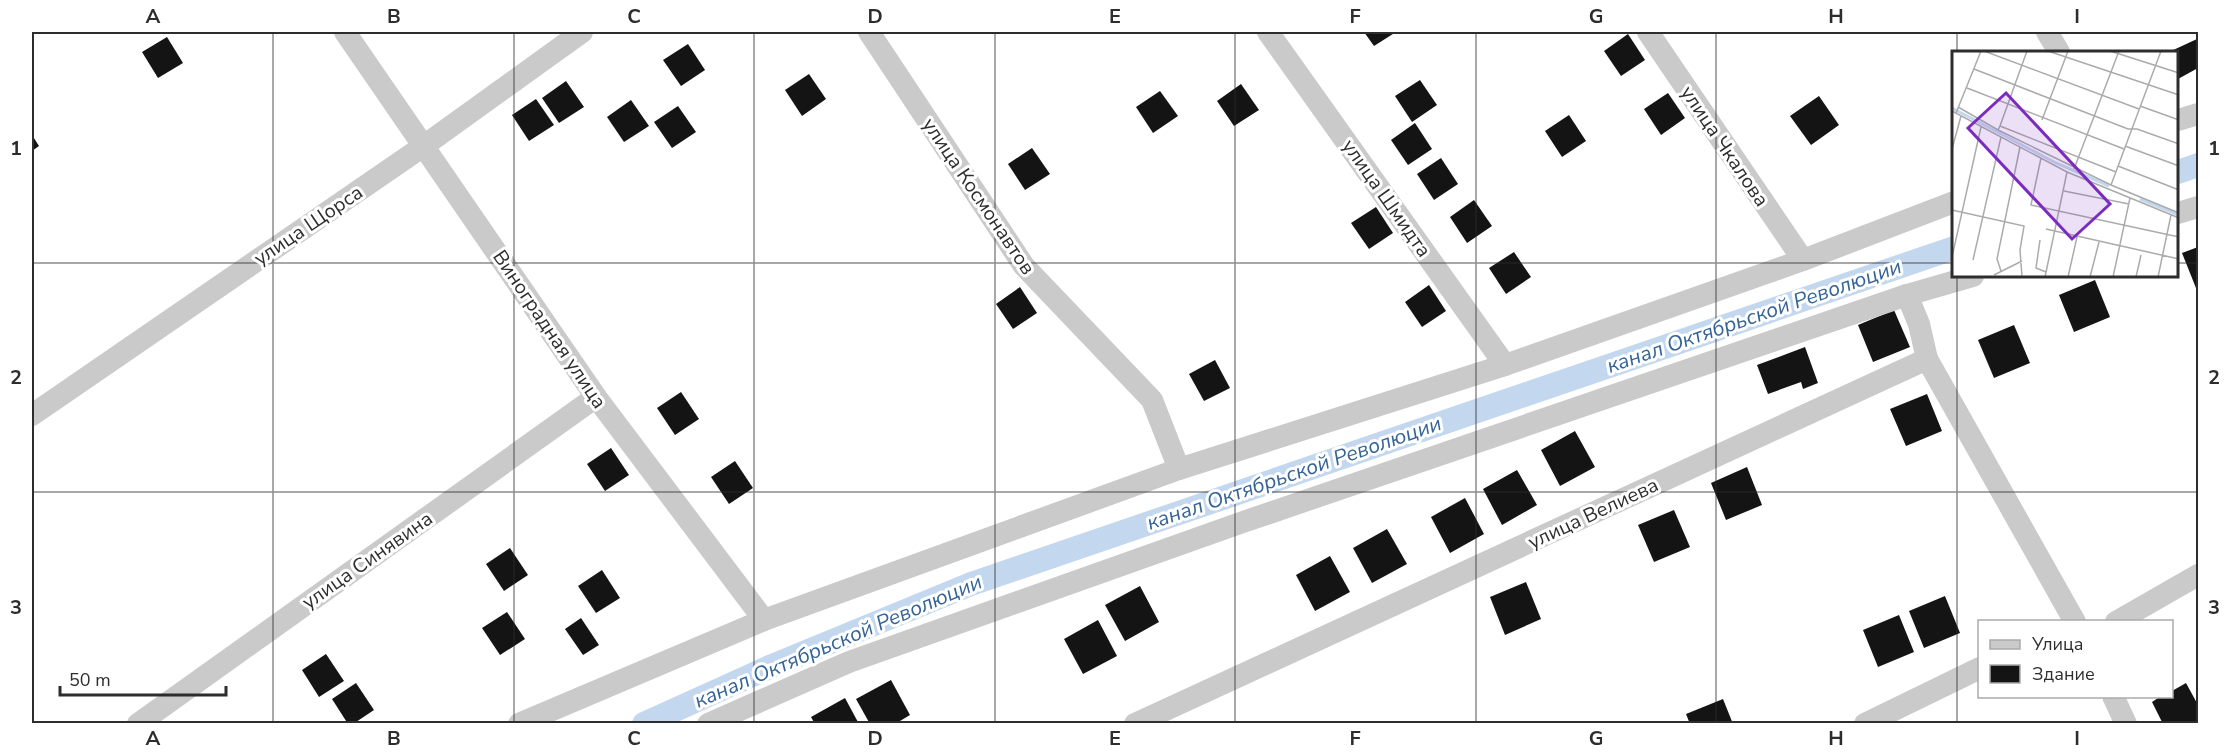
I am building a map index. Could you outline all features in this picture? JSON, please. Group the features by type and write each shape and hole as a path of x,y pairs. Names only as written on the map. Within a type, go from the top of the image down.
{"street":[{"name":"Виноградная улица","path":"345,32 596,397 764,620"},
{"name":"улица Щорса","path":"32,415 424,145 582,32"},
{"name":"улица Космонавтов","path":"869,32 1024,266 1152,400 1179,469"},
{"name":"улица Шмидта","path":"1269,32 1505,365"},
{"name":"улица Чкалова","path":"1648,32 1803,260"},
{"path":"2047,32 2058,51"},
{"path":"2179,120 2199,114"},
{"path":"519,723 764,620 1179,469 1505,365 1803,260 1952,203"},
{"path":"2179,213 2199,207"},
{"path":"718,721 871,654 1232,526 1907,295 1966,278"},
{"path":"1907,295 1919,324 1927,359 2074,620"},
{"name":"улица Велиева","path":"1135,723 1927,359"},
{"name":"улица Синявина","path":"138,723 596,397"},
{"path":"2118,620 2199,575"},
{"path":"1865,723 1978,669"},
{"path":"2114,698 2126,723"}],"building":[{"path":"1364,32 1396,32 1374,46"},
{"path":"1628,34 1645,60 1621,76 1604,51"},
{"path":"167,37 183,63 158,78 142,52"},
{"path":"2197,39 2198,68 2179,78 2179,51 2171,51"},
{"path":"688,44 705,70 681,86 663,60"},
{"path":"809,74 826,99 802,116 785,90"},
{"path":"1420,80 1437,105 1412,122 1395,96"},
{"path":"566,81 584,107 559,123 542,98"},
{"path":"1241,84 1259,110 1234,126 1217,101"},
{"path":"1160,91 1178,116 1153,133 1136,107"},
{"path":"1668,93 1685,118 1661,135 1644,109"},
{"path":"1819,96 1839,125 1811,145 1790,116"},
{"path":"536,99 554,125 529,141 512,115"},
{"path":"631,100 649,126 624,142 607,117"},
{"path":"678,106 696,132 672,148 654,122"},
{"path":"1569,115 1586,141 1562,157 1545,131"},
{"path":"1415,123 1432,149 1408,165 1391,140"},
{"path":"32,135 39,146 32,151"},
{"path":"1032,148 1050,174 1025,190 1008,164"},
{"path":"1441,158 1458,184 1434,200 1417,174"},
{"path":"1474,200 1492,226 1467,243 1450,217"},
{"path":"1376,207 1393,233 1369,249 1351,223"},
{"path":"2198,247 2198,293 2182,253"},
{"path":"1514,252 1531,277 1506,294 1489,268"},
{"path":"2095,280 2110,317 2074,332 2059,295"},
{"path":"1429,285 1446,311 1422,327 1405,302"},
{"path":"1020,287 1037,313 1013,329 996,304"},
{"path":"1894,310 1910,347 1873,362 1858,325"},
{"path":"2014,325 2030,363 1994,378 1978,340"},
{"path":"1805,347 1818,383 1803,389 1801,382 1768,394 1757,365"},
{"path":"1215,360 1230,388 1204,401 1189,374"},
{"path":"681,392 699,419 675,435 657,408"},
{"path":"1927,394 1942,431 1906,446 1890,409"},
{"path":"1575,431 1595,467 1560,486 1541,450"},
{"path":"611,448 629,475 605,491 587,464"},
{"path":"735,461 753,488 729,504 711,477"},
{"path":"1747,467 1762,505 1726,520 1711,483"},
{"path":"1517,470 1537,505 1502,525 1483,489"},
{"path":"1465,498 1484,534 1450,553 1431,517"},
{"path":"1674,510 1690,547 1654,562 1638,525"},
{"path":"1387,529 1407,564 1372,583 1353,548"},
{"path":"510,548 528,575 504,591 486,564"},
{"path":"1330,556 1350,592 1315,611 1296,575"},
{"path":"602,570 620,598 596,613 578,586"},
{"path":"1526,582 1541,619 1505,635 1490,597"},
{"path":"1140,586 1159,622 1125,641 1105,605"},
{"path":"1945,596 1960,633 1924,648 1909,611"},
{"path":"507,612 525,639 500,655 482,628"},
{"path":"1899,615 1914,652 1878,667 1863,630"},
{"path":"581,618 599,645 583,655 565,629"},
{"path":"1098,620 1117,656 1083,674 1064,639"},
{"path":"326,654 344,681 319,697 302,670"},
{"path":"891,680 910,715 895,724 870,724 856,699"},
{"path":"356,683 374,710 353,724 348,724 332,699"},
{"path":"2186,683 2198,705 2198,722 2163,724 2152,702 2158,698 2173,698 2173,690"},
{"path":"845,698 859,724 815,724 811,717"},
{"path":"1723,699 1733,724 1690,724 1686,714"}],"waterway":[{"name":"канал Октябрьской Революции","path":"2179,172 2198,165"},
{"name":"канал Октябрьской Революции","path":"644,724 772,666 971,584 1952,249"}]}
